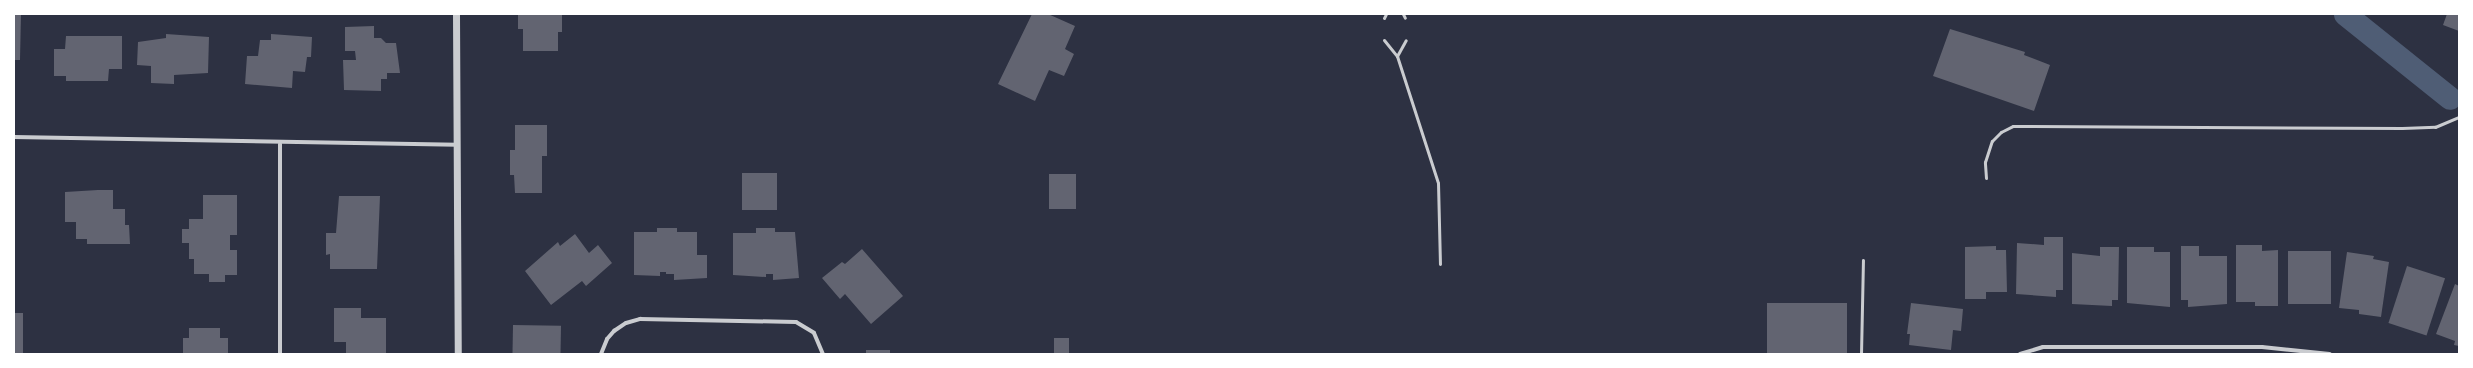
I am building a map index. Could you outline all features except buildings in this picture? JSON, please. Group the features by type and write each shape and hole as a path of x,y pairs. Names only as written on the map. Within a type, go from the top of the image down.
{"street":[{"path":"456,14 458,354"},
{"path":"14,137 176,138 280,144 457,145"},
{"path":"280,144 280,354"},
{"path":"601,354 607,340 614,331 626,323 640,319 785,320 806,327 819,341 823,354"},
{"path":"2020,354 2044,347 2262,347 2330,354"}],"lane":[{"path":"1384,18 1386,14"},
{"path":"1403,14 1405,18"},
{"path":"1384,40 1397,56 1438,183 1440,264"},
{"path":"1397,56 1406,40"},
{"path":"1986,178 1986,162 1992,141 2001,132 2013,126 2402,128 2435,127 2459,117"},
{"path":"1862,354 1863,260"}],"waterway":[{"path":"2345,14 2450,98"}]}
